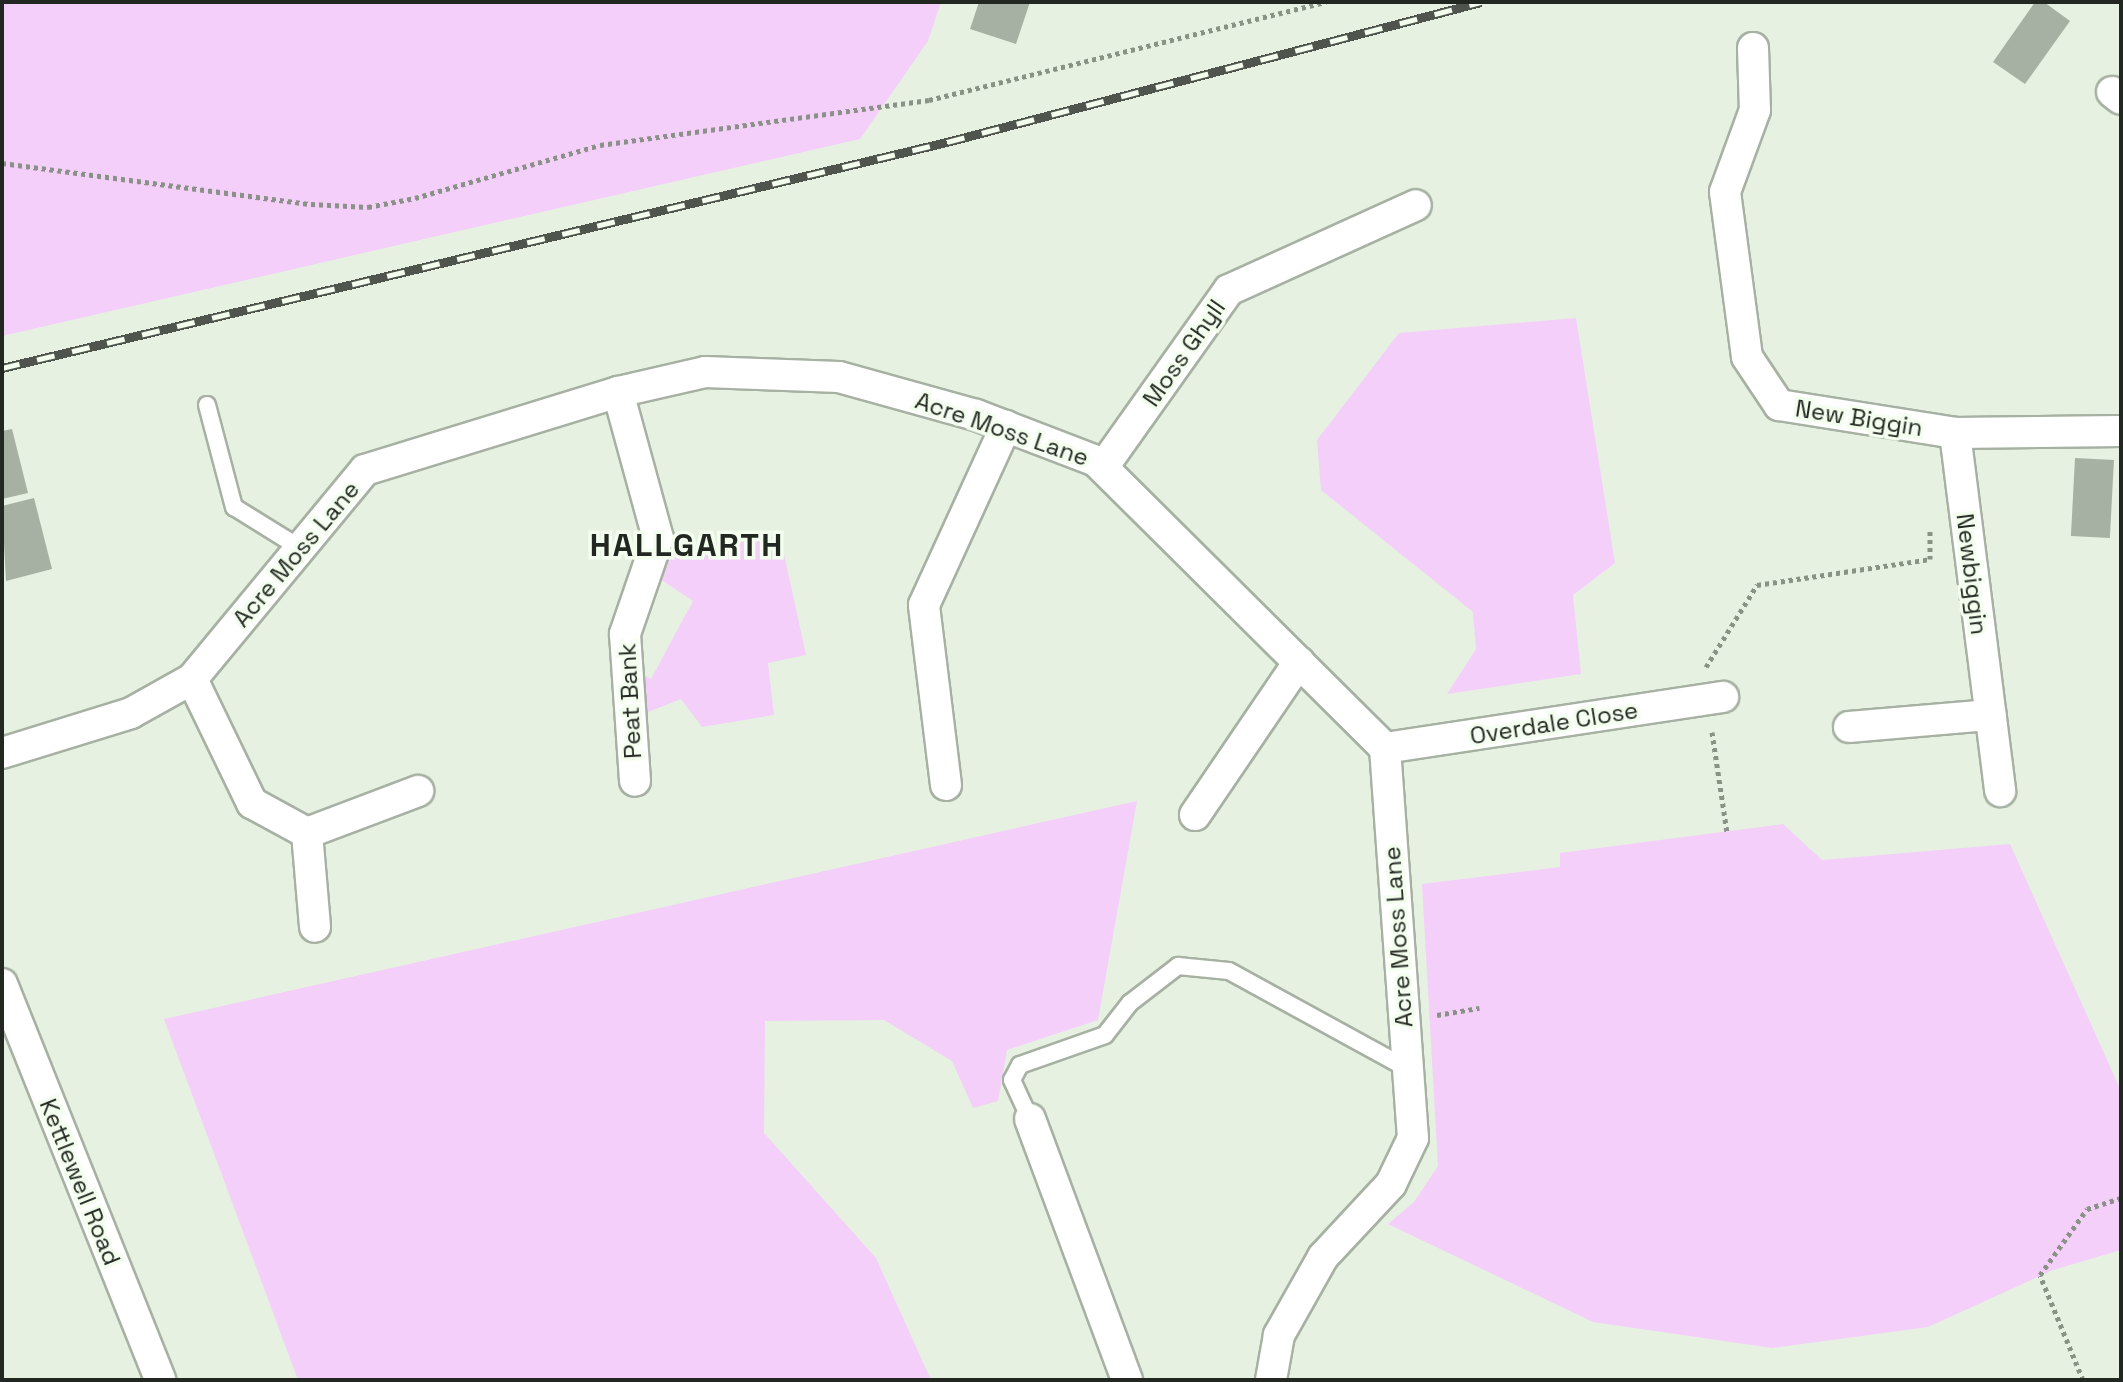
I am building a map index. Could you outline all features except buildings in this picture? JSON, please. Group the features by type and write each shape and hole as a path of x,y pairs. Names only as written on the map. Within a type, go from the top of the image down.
{"street":[{"name":"New Biggin","path":"1753,48 1755,110 1725,192 1747,357 1779,405 1955,433 2121,431"},
{"name":"Moss Ghyll","path":"1103,467 1229,290 1416,205"},
{"name":"Acre Moss Lane","path":"2,753 131,713 192,679 365,470 618,392 705,372 839,377 1006,426 1103,467 1385,748 1413,1138 1391,1184 1323,1257 1279,1335 1271,1380"},
{"name":"Peat Bank","path":"618,392 658,538 625,634 635,781"},
{"path":"946,785 924,605 1006,426"},
{"name":"Newbiggin","path":"1955,433 2000,791"},
{"path":"1195,815 1299,662"},
{"path":"192,679 252,803 307,833 418,791"},
{"name":"Overdale Close","path":"1385,748 1704,700"},
{"path":"1849,727 1990,715"},
{"path":"307,833 315,927"},
{"name":"Kettlewell Road","path":"2,984 160,1380"},
{"path":"1030,1119 1127,1380"}],"lane":[{"path":"207,405 234,507 300,548"},
{"path":"1030,1119 1012,1080 1020,1065 1105,1035 1130,1003 1178,966 1229,971 1408,1069"}],"path":[{"path":"2,163 283,201 368,207 415,198 600,145 929,100 1326,2"},
{"path":"1727,832 1704,700 1757,585 1930,559 1930,518"},
{"path":"2083,1380 2040,1275 2087,1209 2121,1198"}],"shaded area":[{"path":"2,2 941,2 928,41 860,139 2,336"},
{"path":"1576,318 1615,563 1573,595 1581,674 1447,694 1476,649 1473,612 1321,490 1317,440 1399,333"},
{"path":"780,536 806,655 768,663 774,715 702,727 681,699 648,712 637,704 634,669 651,679 693,601 660,579 664,549"},
{"path":"1137,801 1098,1020 1007,1050 998,1101 973,1108 952,1061 884,1020 765,1021 764,1133 876,1258 931,1380 298,1380 164,1019"},
{"path":"1783,824 1822,860 2010,844 2121,1091 2121,1250 2053,1270 1928,1327 1772,1348 1593,1322 1388,1224 1414,1202 1438,1166 1422,884 1560,867 1560,853"}],"railway":[{"path":"2,368 947,142 1481,2"}],"district":[{"name":"HALLGARTH","path":"687,545"}]}
